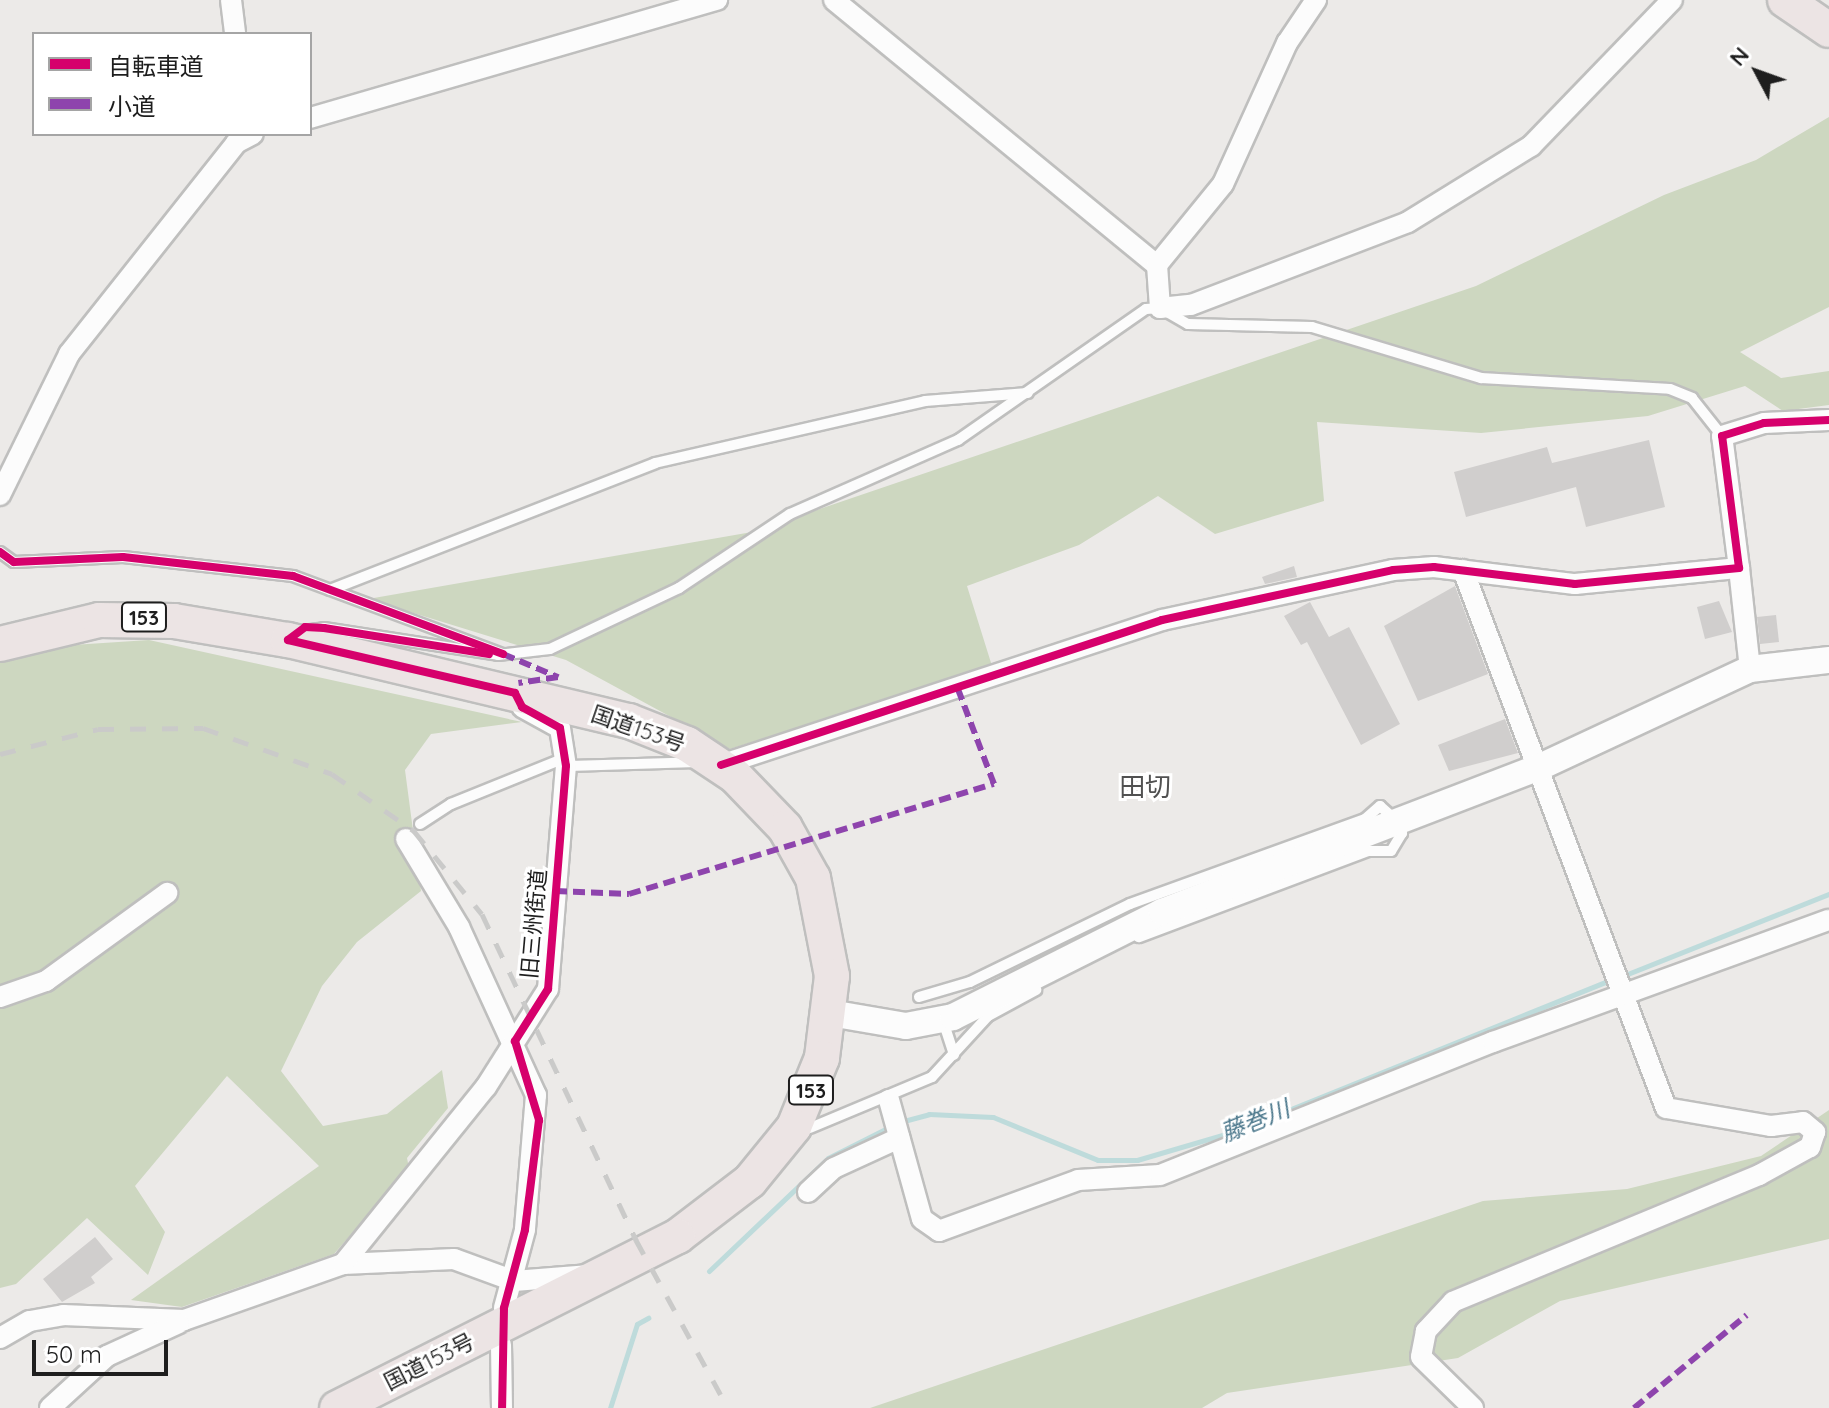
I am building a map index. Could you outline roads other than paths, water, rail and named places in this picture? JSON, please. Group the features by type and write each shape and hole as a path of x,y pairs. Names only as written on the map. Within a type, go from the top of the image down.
{"highway":[{"path":"1785,0 1829,30"},
{"name":"国道153号","path":"0,644 143,617 288,640 629,721 715,761 785,828 813,878 829,947 830,1013 814,1082 770,1159 716,1211 598,1277 337,1408"}],"street":[{"path":"231,0 235,32"},
{"path":"312,117 717,0"},
{"path":"834,0 1157,265"},
{"path":"1316,0 1287,43 1223,184 1157,265 1160,308 1191,305 1408,222 1531,146 1672,0"},
{"path":"0,495 69,354 123,279 249,136"},
{"path":"1750,669 1722,436 1764,423 1829,420"},
{"path":"715,761 1162,620 1393,570 1463,570 1575,584 1739,568"},
{"path":"1463,570 1542,766 1666,1108 1771,1126 1803,1122 1815,1132 1810,1147 1759,1175 1453,1302 1426,1331 1421,1357 1473,1408"},
{"path":"830,1013 906,1026 953,1017 1162,912 1542,766 1750,669 1829,660"},
{"name":"旧三州街道","path":"343,1264 515,1041 548,989 565,762 560,728 522,707 515,693"},
{"path":"413,832 515,1041 539,1120 514,1281 504,1308"},
{"path":"0,997 46,981 167,893"},
{"path":"891,1106 922,1219 939,1231 1078,1180 1160,1175 1624,995 1829,920"},
{"path":"808,1192 834,1168 899,1136"},
{"path":"50,1408 107,1356 184,1320 343,1264 454,1259 514,1281 581,1272 598,1277"},
{"path":"0,1338 30,1321 63,1315 184,1320"},
{"path":"501,1345 502,1408"}],"lane":[{"path":"288,640 305,627 503,654 550,649 679,588 748,536 958,440 1146,309 1160,308 1188,324 1312,327 1481,378 1670,389 1692,398 1722,436"},
{"path":"330,590 655,463 925,401 1029,393"},
{"path":"0,552 14,562 181,560 293,576 503,654"},
{"path":"413,832 451,804 565,762 696,764 715,761"},
{"path":"810,1128 891,1106 932,1077 988,1016 1130,940 1368,851 1391,851 1402,833 1398,822 1380,806 1365,819 1130,904 935,1000 919,997"},
{"path":"946,1030 954,1055"}],"waterway":[{"name":"藤巻川","path":"1620,977 1829,894"},
{"name":"藤巻川","path":"900,1122 929,1114 993,1117 1098,1160 1137,1160 1239,1130 1610,980"},
{"name":"藤巻川","path":"709,1271 828,1158 891,1126"},
{"name":"藤巻川","path":"610,1408 637,1324 648,1318"}],"railway":[{"path":"0,754 98,729 203,728 332,774 414,831 482,914 636,1240 728,1408"}],"district":[{"name":"田切","path":"1145,787"}]}
